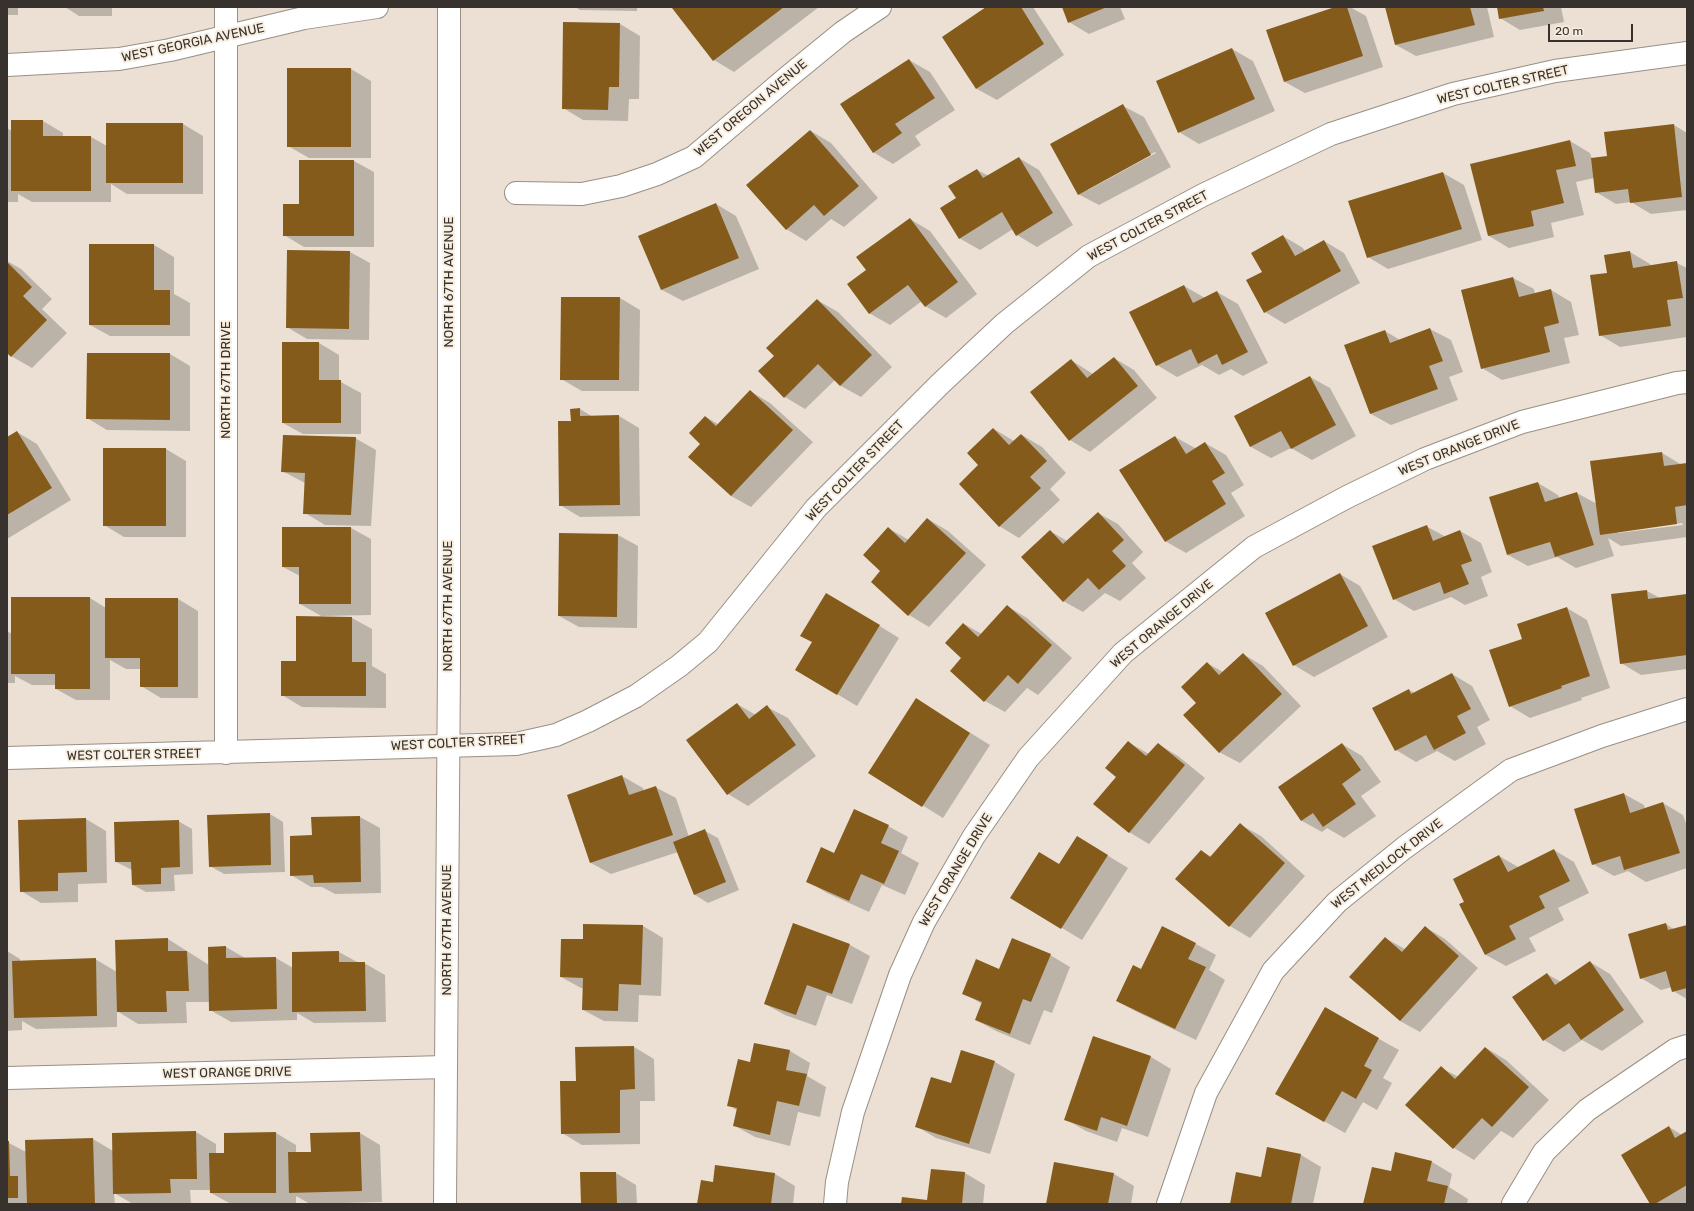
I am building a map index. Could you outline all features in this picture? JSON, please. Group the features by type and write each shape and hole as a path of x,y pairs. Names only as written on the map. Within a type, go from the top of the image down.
{"street":[{"name":"NORTH 67TH DRIVE","path":"226,7 226,753"},
{"name":"WEST GEORGIA AVENUE","path":"7,65 119,59 170,50 304,18 377,7"},
{"name":"NORTH 67TH AVENUE","path":"445,1204 448,745 448,7"},
{"name":"WEST OREGON AVENUE","path":"516,193 582,194 621,186 657,174 694,157 843,32 880,7"},
{"name":"WEST COLTER STREET","path":"7,758 516,744 556,735 588,721 636,696 679,666 708,642 816,508 940,384 1004,324 1089,256 1203,195 1331,134 1453,94 1555,71 1687,53"},
{"name":"WEST ORANGE DRIVE","path":"835,1204 837,1182 853,1112 900,975 924,922 974,836 1028,758 1123,654 1254,547 1424,459 1522,422 1677,383 1687,382"},
{"name":"WEST MEDLOCK DRIVE","path":"1168,1204 1206,1093 1273,971 1337,902 1404,848 1511,770 1602,736 1687,709"},
{"path":"1513,1204 1544,1152 1587,1110 1675,1050 1687,1046"},
{"name":"WEST ORANGE DRIVE","path":"7,1078 446,1067"}],"building":[{"path":"784,7 713,61 672,8"},
{"path":"986,7 1021,7 1044,44 976,89 942,37"},
{"path":"1062,7 1107,7 1068,23"},
{"path":"1335,7 1347,7 1363,56 1284,82 1266,30"},
{"path":"1385,7 1470,7 1475,25 1395,45"},
{"path":"1497,7 1543,7 1544,11 1499,19"},
{"path":"563,22 620,23 619,87 609,87 608,110 562,109"},
{"path":"1232,48 1255,99 1178,133 1156,81"},
{"path":"909,59 935,98 895,124 902,133 873,153 840,104"},
{"path":"287,68 351,68 351,147 287,147"},
{"path":"1123,104 1151,155 1078,195 1050,144"},
{"path":"11,120 43,120 43,136 91,136 91,191 11,191"},
{"path":"106,123 183,123 183,183 106,183"},
{"path":"1674,124 1682,197 1630,203 1628,189 1595,193 1591,158 1607,156 1604,132"},
{"path":"810,130 859,186 824,216 814,205 786,230 746,185"},
{"path":"1570,140 1576,166 1556,170 1564,203 1531,211 1534,226 1488,236 1470,164"},
{"path":"1019,157 1053,213 1016,236 1002,212 959,239 940,208 956,198 948,186 977,169 983,178"},
{"path":"299,160 354,160 354,236 283,236 283,204 299,204"},
{"path":"1443,172 1462,229 1367,258 1348,201"},
{"path":"716,203 739,258 661,290 638,236"},
{"path":"910,218 958,282 925,307 908,285 869,314 847,284 866,270 856,257"},
{"path":"1283,235 1295,256 1324,240 1341,271 1264,313 1246,280 1262,272 1251,253"},
{"path":"89,244 154,244 154,290 170,290 170,325 89,325"},
{"path":"287,250 350,251 349,329 286,328"},
{"path":"1630,251 1633,268 1677,261 1683,298 1667,300 1671,326 1599,336 1590,275 1607,273 1604,255"},
{"path":"7,262 32,287 23,296 47,320 11,357 7,353"},
{"path":"1513,277 1519,297 1551,289 1559,323 1544,327 1550,352 1481,369 1461,290"},
{"path":"1184,285 1193,303 1217,291 1248,352 1222,365 1217,354 1198,364 1191,349 1156,366 1129,312"},
{"path":"561,297 620,297 619,380 560,380"},
{"path":"817,299 872,355 840,386 818,364 784,398 758,371 774,356 766,348"},
{"path":"1430,328 1443,361 1429,366 1438,389 1370,414 1344,345 1385,330 1390,343"},
{"path":"282,342 319,342 319,380 341,380 341,423 282,423"},
{"path":"87,353 170,353 170,420 86,419"},
{"path":"1114,357 1138,386 1069,441 1030,392 1071,359 1087,378"},
{"path":"1310,376 1336,425 1291,449 1281,431 1250,447 1234,416"},
{"path":"750,390 793,430 731,496 688,457 700,444 689,433 705,416 716,426"},
{"path":"580,408 580,416 619,415 620,505 559,506 558,421 571,421 570,409"},
{"path":"993,428 1009,445 1021,434 1047,461 1030,477 1041,488 999,527 959,484 978,465 967,453"},
{"path":"17,431 52,488 7,515 7,437"},
{"path":"283,435 356,437 351,515 303,514 305,473 281,472"},
{"path":"1175,436 1186,454 1205,442 1225,473 1212,481 1226,504 1165,542 1119,470"},
{"path":"103,448 166,448 166,526 103,526"},
{"path":"1662,452 1664,466 1687,463 1687,505 1675,507 1677,524 1600,535 1590,461"},
{"path":"1538,482 1545,502 1577,492 1594,545 1555,557 1550,542 1507,555 1489,497"},
{"path":"1098,512 1124,540 1112,551 1126,566 1099,590 1088,578 1063,602 1021,557 1050,530 1063,544"},
{"path":"927,518 966,553 908,616 871,582 880,571 863,555 888,527 905,543"},
{"path":"1427,525 1433,541 1460,530 1472,561 1461,565 1469,584 1444,594 1440,582 1393,600 1372,546"},
{"path":"282,527 351,527 351,604 299,604 299,567 282,567"},
{"path":"559,533 618,534 617,617 558,616"},
{"path":"1340,573 1368,626 1293,666 1265,613"},
{"path":"1647,590 1648,599 1687,594 1687,655 1620,664 1611,594"},
{"path":"826,593 880,625 837,695 795,670 812,642 800,636"},
{"path":"11,597 90,597 90,689 55,689 55,674 11,674"},
{"path":"105,598 178,598 178,687 140,687 140,658 105,658"},
{"path":"1007,605 1052,645 1018,684 1008,675 984,702 950,671 961,658 945,643 963,623 978,637"},
{"path":"1567,607 1590,676 1509,707 1489,650 1522,639 1517,624"},
{"path":"296,616 352,617 352,662 366,662 366,696 281,696 281,661 296,661"},
{"path":"1243,653 1282,694 1219,753 1183,715 1196,703 1181,687 1207,662 1219,675"},
{"path":"1452,673 1471,709 1457,716 1466,733 1434,750 1426,735 1395,751 1372,708 1409,689 1411,694"},
{"path":"916,698 970,733 922,807 868,773"},
{"path":"737,703 749,719 767,705 796,745 727,795 686,740"},
{"path":"1128,741 1146,756 1158,743 1185,765 1129,833 1093,804 1116,777 1105,768"},
{"path":"1342,743 1361,770 1342,784 1356,804 1323,827 1313,813 1301,821 1278,787"},
{"path":"622,775 629,795 656,786 673,835 590,863 567,795"},
{"path":"1624,793 1630,813 1663,802 1680,853 1624,870 1620,856 1592,865 1574,809"},
{"path":"854,809 889,825 881,843 899,851 884,884 861,874 849,901 806,882 821,847 834,853"},
{"path":"270,813 271,865 209,867 207,815"},
{"path":"360,816 361,882 314,883 313,875 290,876 290,836 312,835 311,817"},
{"path":"86,818 87,872 58,873 58,891 20,892 18,820"},
{"path":"179,820 180,867 161,868 161,884 132,885 131,862 115,862 114,822"},
{"path":"1240,823 1285,863 1229,927 1175,879 1201,850 1210,857"},
{"path":"705,829 726,882 694,895 673,842"},
{"path":"1077,836 1108,855 1061,929 1010,898 1039,852 1059,864"},
{"path":"1554,849 1570,881 1539,896 1545,908 1509,926 1516,939 1485,955 1459,904 1464,902 1453,879 1499,855 1508,872"},
{"path":"793,923 850,944 832,994 807,985 796,1015 764,1004"},
{"path":"1666,923 1668,930 1687,925 1687,988 1672,992 1666,971 1640,979 1628,934"},
{"path":"583,924 643,925 641,985 619,984 618,1011 582,1010 583,978 560,977 561,939 583,939"},
{"path":"1162,926 1196,943 1188,959 1206,967 1175,1029 1116,1001 1133,965 1141,969"},
{"path":"1425,926 1459,956 1400,1021 1349,977 1385,937 1402,952"},
{"path":"168,938 168,951 187,951 189,991 166,991 167,1012 117,1012 115,940"},
{"path":"1012,938 1051,954 1031,1002 1023,999 1010,1034 975,1020 982,1002 962,994 976,959 999,969"},
{"path":"226,946 226,958 276,957 277,1009 209,1011 208,947"},
{"path":"339,951 339,962 365,962 366,1011 292,1012 292,952"},
{"path":"96,958 97,1016 14,1018 12,961"},
{"path":"1590,961 1624,1010 1581,1040 1569,1023 1543,1041 1512,997 1547,973 1555,985"},
{"path":"1325,1007 1379,1038 1364,1066 1372,1070 1356,1099 1342,1091 1324,1122 1275,1094"},
{"path":"1093,1036 1151,1056 1127,1126 1101,1117 1097,1131 1064,1120"},
{"path":"754,1043 790,1050 786,1070 807,1074 799,1106 777,1101 770,1135 733,1126 737,1108 727,1106 738,1059 750,1062"},
{"path":"634,1046 635,1089 620,1090 620,1133 561,1134 560,1081 576,1081 575,1047"},
{"path":"1485,1047 1529,1087 1492,1127 1482,1118 1453,1149 1405,1105 1441,1066 1455,1079"},
{"path":"961,1050 995,1061 969,1144 915,1127 931,1077 951,1083"},
{"path":"1669,1126 1675,1138 1687,1131 1687,1185 1655,1204 1650,1204 1621,1155"},
{"path":"196,1131 197,1179 170,1179 171,1193 113,1194 112,1133"},
{"path":"276,1132 276,1193 210,1193 209,1153 224,1153 224,1133"},
{"path":"360,1132 362,1191 289,1193 288,1152 311,1152 310,1133"},
{"path":"93,1138 95,1204 27,1204 25,1140"},
{"path":"7,1141 9,1141 10,1176 18,1176 18,1198 7,1198"},
{"path":"1267,1147 1301,1154 1291,1204 1230,1204 1236,1172 1261,1177"},
{"path":"1395,1152 1432,1161 1427,1181 1448,1186 1444,1204 1363,1204 1372,1167 1391,1171"},
{"path":"1054,1162 1114,1173 1108,1204 1046,1204"},
{"path":"715,1165 775,1173 771,1204 697,1204 701,1180 713,1182"},
{"path":"931,1169 965,1172 962,1204 901,1204 902,1197 927,1200"},
{"path":"580,1172 616,1172 617,1204 581,1204"}]}
